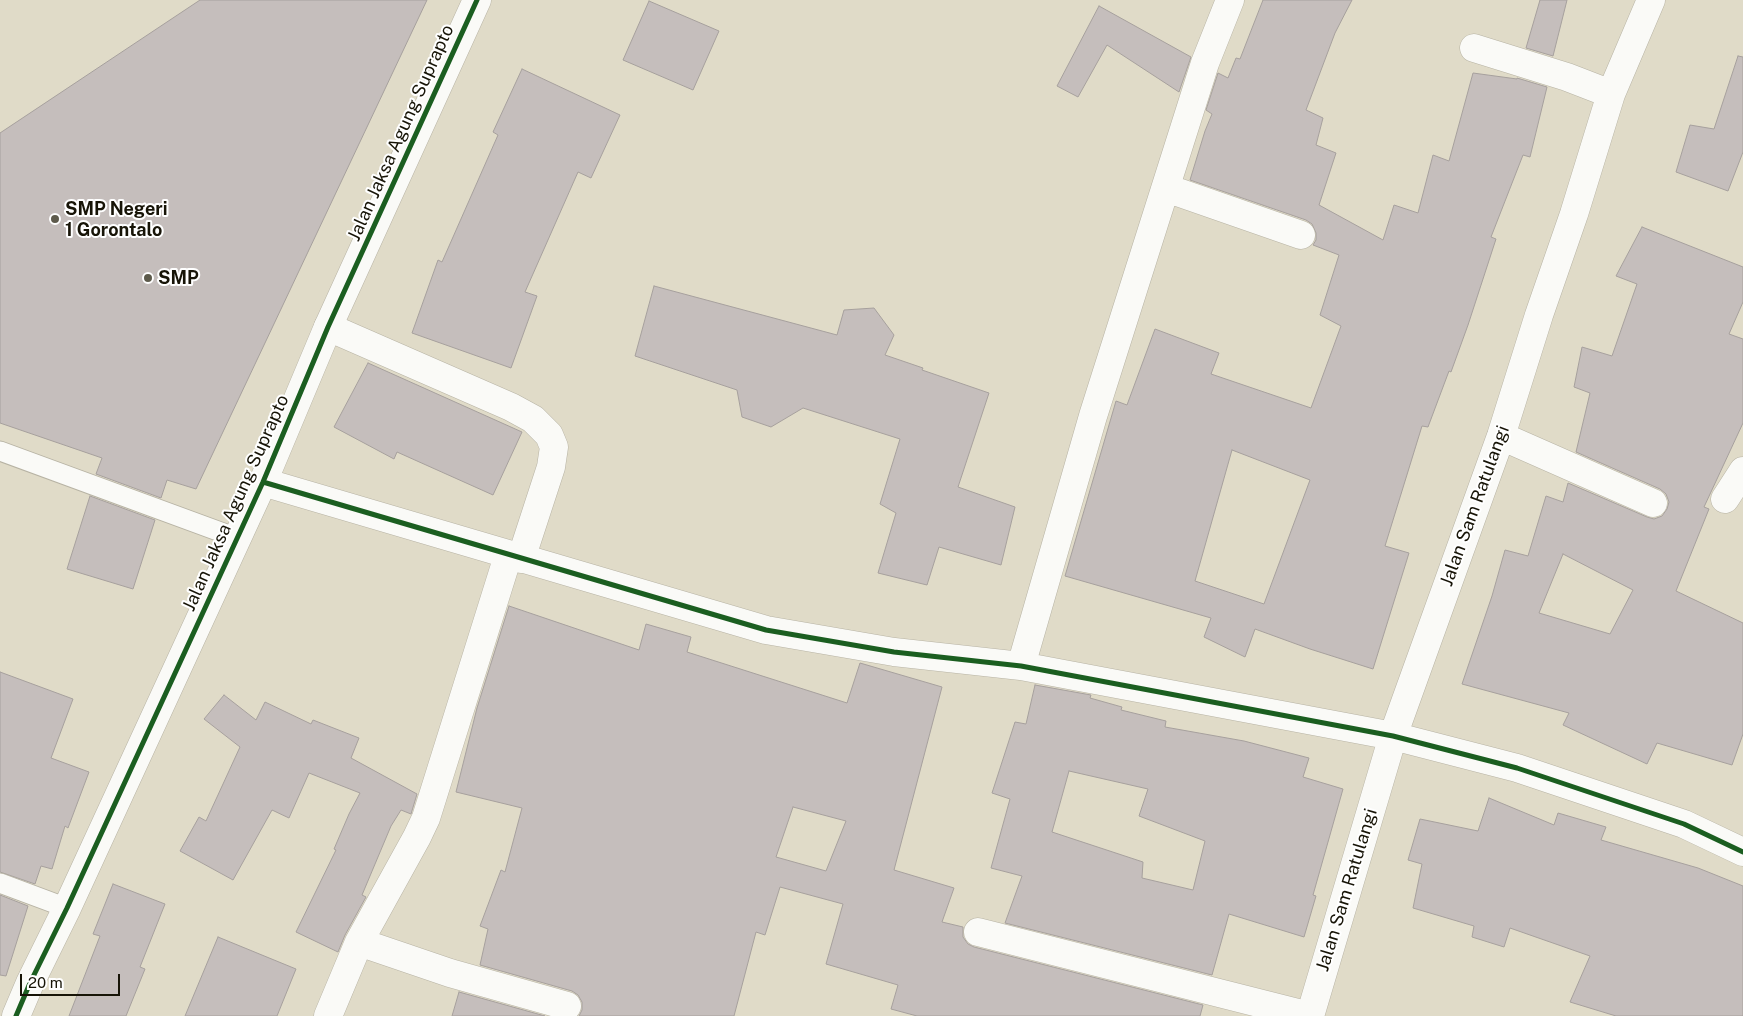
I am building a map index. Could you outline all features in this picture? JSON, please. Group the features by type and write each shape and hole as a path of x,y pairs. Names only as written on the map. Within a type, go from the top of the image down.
{"street":[{"name":"Jalan Jaksa Agung Suprapto","path":"16,1016 263,482 328,327 477,0"},
{"path":"1021,666 1093,416 1205,63 1230,0"},
{"name":"Jalan Sam Ratulangi","path":"1310,1016 1393,736 1501,436 1574,214 1611,94 1651,0"},
{"path":"1474,48 1567,77 1611,94"},
{"path":"1166,188 1301,235"},
{"path":"328,327 533,418 549,435 554,447 551,467 515,558 426,818 359,942 328,1016"},
{"path":"1501,436 1654,503"},
{"path":"1725,499 1743,470"},
{"path":"263,482 515,558 766,630 894,652 1021,666 1393,736 1517,768 1684,824 1743,852"},
{"path":"978,932 1310,1016"},
{"path":"359,942 450,973 567,1006"}],"lane":[{"path":"0,451 237,538"},
{"path":"0,883 67,908"}],"building":[{"name":"SMP","path":"200,0 427,0 196,489 167,480 161,498 96,474 102,458 0,423 0,133"},
{"path":"1263,0 1352,0 1335,33 1306,110 1323,118 1316,145 1336,153 1319,205 1383,240 1394,205 1418,213 1433,155 1449,161 1473,73 1517,78 1547,87 1530,157 1523,155 1491,237 1496,239 1468,325 1428,427 1422,426 1385,546 1409,553 1373,669 1255,629 1245,657 1204,637 1211,618 1065,576 1116,401 1127,405 1155,329 1219,353 1211,374 1311,408 1341,326 1320,315 1339,255 1313,245 1316,240 1316,233 1312,224 1306,220 1190,180 1212,114 1206,110 1218,73 1228,78 1236,58 1240,59","holes":["1232,450 1310,480 1264,604 1195,581"]},
{"path":"1540,0 1567,0 1553,56 1526,48"},
{"path":"649,1 719,31 693,90 623,60"},
{"path":"1099,6 1191,57 1179,92 1107,45 1078,97 1057,86"},
{"path":"1738,56 1743,57 1743,152 1728,191 1676,172 1690,125 1714,129"},
{"path":"522,69 620,115 591,178 578,172 525,292 537,296 511,368 412,333 438,260 442,262 498,135 493,132"},
{"path":"1642,227 1743,267 1743,302 1729,334 1743,339 1743,423 1704,507 1709,509 1676,591 1743,623 1743,734 1732,765 1657,743 1647,764 1563,725 1569,713 1462,684 1492,596 1505,550 1528,556 1546,496 1563,502 1568,483 1654,519 1662,516 1667,509 1669,502 1666,494 1660,489 1576,452 1590,393 1574,387 1582,347 1612,356 1637,284 1616,276","holes":["1563,554 1633,590 1610,634 1539,613"]},
{"path":"654,286 837,335 844,310 874,308 894,335 885,355 989,393 958,487 1015,507 1001,565 939,547 927,585 878,573 896,513 880,504 900,439 803,408 771,427 742,417 737,390 635,356"},
{"path":"368,363 522,432 493,495 397,452 394,459 334,427"},
{"path":"90,496 155,520 133,589 67,569"},
{"path":"509,606 639,650 646,624 691,637 687,652 847,703 860,663 942,687 894,870 954,888 942,922 963,927 963,937 968,944 974,947 1203,1005 1200,1016 917,1016 891,1009 898,985 826,964 843,904 780,887 765,935 756,932 734,1016 579,1016 582,1010 582,1002 578,995 572,991 480,965 488,929 480,926 501,870 505,872 522,808 456,792 477,708","holes":["793,807 846,821 826,871 776,857"]},
{"path":"0,672 73,699 51,758 89,772 68,828 65,826 52,869 41,866 35,884 0,872"},
{"path":"1035,685 1091,695 1090,698 1122,707 1121,710 1166,721 1165,727 1244,741 1309,758 1303,777 1343,789 1313,895 1316,896 1304,937 1229,914 1212,975 1005,923 1022,876 991,868 1010,799 992,793 1015,722 1026,724","holes":["1069,771 1148,789 1139,816 1205,841 1193,890 1142,878 1143,862 1052,832"]},
{"path":"224,695 256,720 265,702 311,724 313,720 359,738 351,758 417,794 411,814 401,810 391,826 362,895 366,897 338,952 296,932 336,850 334,849 360,793 309,773 289,818 272,810 233,880 180,851 199,817 206,821 240,747 204,719"},
{"path":"1489,798 1554,825 1558,813 1606,827 1601,840 1698,868 1743,886 1743,1016 1616,1016 1570,1002 1590,956 1510,928 1504,947 1472,937 1474,926 1413,908 1422,864 1408,860 1420,819 1478,831"},
{"path":"113,884 165,904 140,967 145,969 126,1016 69,1016 100,936 93,934"},
{"path":"0,895 28,906 6,976 0,975"},
{"path":"218,937 296,969 277,1016 185,1016"},
{"path":"459,992 545,1016 452,1016"}],"cycle path":[{"path":"16,1016 263,482 328,327 477,0"},
{"path":"263,482 766,630 894,652 1021,666 1393,736 1517,768 1684,824 1743,852"}],"place":[{"name":"SMP Negeri 1 Gorontalo","path":"55,219"},
{"name":"SMP","path":"148,278"}]}
